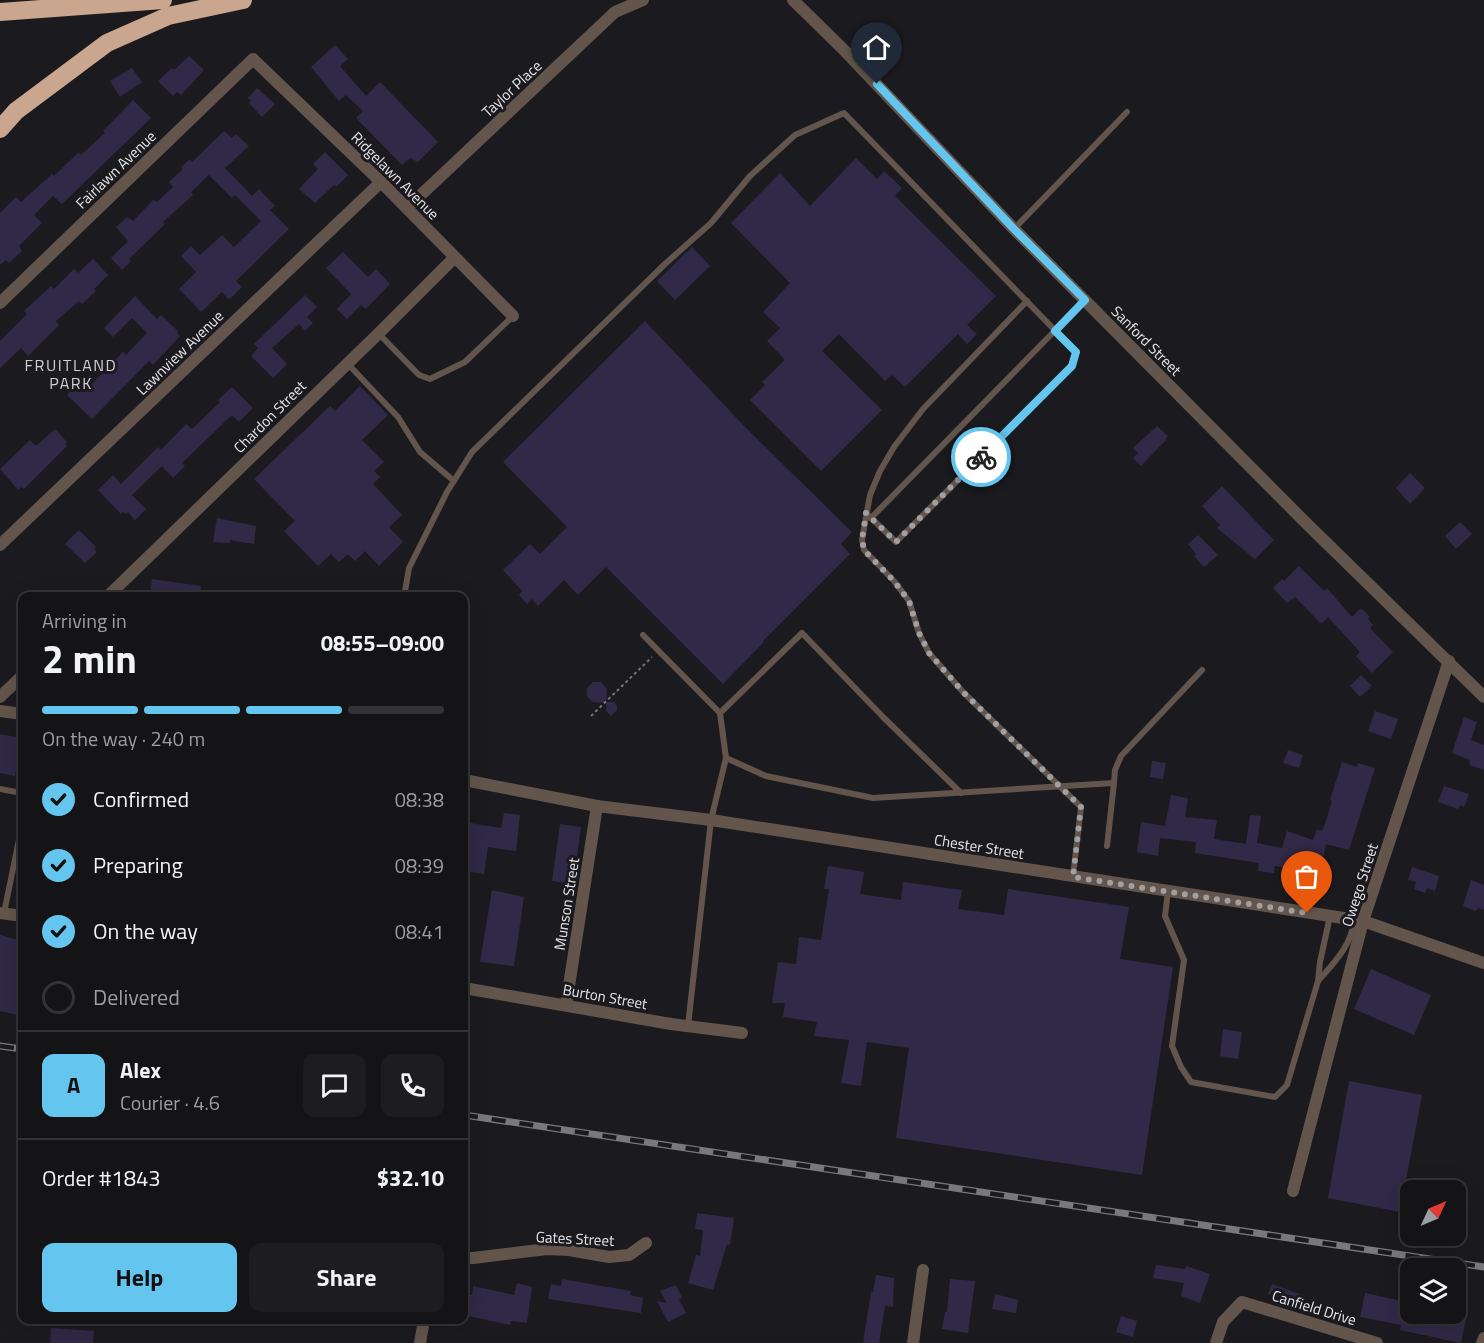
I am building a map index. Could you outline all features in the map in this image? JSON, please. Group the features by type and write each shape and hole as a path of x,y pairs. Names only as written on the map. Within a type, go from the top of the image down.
{"highway":[{"path":"0,12 163,0"},
{"path":"0,129 16,111 106,43 168,16 243,0"}],"street":[{"name":"Taylor Place","path":"407,208 615,12 643,0"},
{"name":"Sanford Street","path":"793,0 846,52 1014,229 1303,520 1484,697"},
{"name":"Ridgelawn Avenue","path":"253,59 381,182 513,316"},
{"name":"Fairlawn Avenue","path":"0,303 253,59"},
{"name":"Lawnview Avenue","path":"0,545 381,182"},
{"name":"Chardon Street","path":"112,592 454,258"},
{"name":"Owego Street","path":"1293,1191 1359,920 1449,661"},
{"path":"0,697 18,680"},
{"path":"0,711 18,713"},
{"name":"Chester Street","path":"468,781 597,806 711,820 1359,920 1484,963"},
{"name":"Munson Street","path":"567,1005 597,806"},
{"path":"2,913 18,915"},
{"name":"Burton Street","path":"468,989 742,1034"},
{"name":"Gates Street","path":"468,1258 547,1249 569,1250 609,1257 629,1255 646,1244"},
{"path":"913,1343 923,1270"},
{"name":"Canfield Drive","path":"1216,1343 1223,1322 1242,1302 1377,1343"},
{"path":"420,1343 423,1324"},
{"path":"1482,1343 1484,1338"}],"lane":[{"path":"1014,229 1127,112"},
{"path":"405,592 409,568 454,481 472,452 665,264 711,223 750,176 795,135 844,113 1076,352 1072,366 896,542 869,516"},
{"path":"869,516 1085,300"},
{"path":"1027,301 923,409 905,433 880,471 870,495 869,516 862,540 864,550 894,581 909,601 919,633 929,653 963,692 1081,807 1073,877"},
{"path":"378,334 418,375 430,379 465,362 513,316"},
{"path":"347,363 398,417 420,452 454,481"},
{"path":"720,713 802,633 961,793"},
{"path":"643,635 720,713 726,758 711,820 688,1026"},
{"path":"1107,846 1115,770 1121,756 1202,670"},
{"path":"726,758 766,776 873,798 1114,783"},
{"path":"0,789 18,792"},
{"path":"2,913 18,843"},
{"path":"1168,891 1165,916 1184,960 1172,1046 1181,1067 1191,1082 1275,1097 1287,1085 1317,981 1330,916"},
{"path":"1317,981 1345,948 1359,920"}],"path":[{"path":"591,716 658,651"}],"building":[{"path":"335,45 348,59 340,66 366,96 380,82 438,142 418,162 410,158 402,165 356,118 363,111 346,95 339,101 311,67"},
{"path":"189,56 204,70 181,95 177,92 173,96 158,81"},
{"path":"132,68 142,82 120,97 110,81"},
{"path":"257,88 275,104 262,117 249,103 251,101 248,98"},
{"path":"133,100 151,118 62,204 53,196 34,215 42,223 19,246 22,251 9,263 6,260 0,265 0,213 16,197 21,202 78,153 81,155 105,133 103,131"},
{"path":"224,131 232,138 236,134 249,146 225,168 252,196 259,189 275,206 270,210 289,229 236,281 242,287 231,298 228,299 222,292 201,312 179,289 196,272 181,256 191,246 200,255 222,235 234,247 261,221 235,195 232,198 209,175 191,192 193,195 163,222 165,224 129,259 131,261 122,270 111,258 128,241 116,227 127,217 133,221 153,200 157,202 173,187 169,182 183,169 181,167 190,159 192,162"},
{"path":"325,152 348,175 315,203 299,189 318,169 313,164"},
{"path":"856,158 877,179 884,171 902,188 895,196 996,296 967,325 977,334 967,344 958,334 905,387 892,375 885,381 839,334 822,351 882,410 821,471 750,400 765,385 762,382 785,360 767,341 780,328 763,312 790,283 731,223 780,173 810,206"},
{"path":"692,247 710,266 675,300 657,281"},
{"path":"343,252 368,277 376,269 390,284 366,309 361,305 347,319 337,309 351,294 326,268"},
{"path":"93,259 108,275 94,289 96,291 82,304 79,301 56,321 59,325 28,356 21,348 0,368 0,341 27,314 24,311 51,286 54,289 74,269 78,273"},
{"path":"305,295 317,307 307,317 313,323 305,331 299,324 272,348 287,364 273,378 251,356 258,348 254,344"},
{"path":"135,296 157,319 161,315 178,331 180,336 153,365 149,361 92,419 67,395 78,384 85,391 123,352 126,355 147,333 132,318 113,337 104,328"},
{"path":"645,321 746,428 852,532 841,544 850,554 723,684 606,567 578,595 564,580 538,606 532,599 527,604 519,595 522,591 503,570 530,544 540,554 567,527 503,462"},
{"path":"360,386 388,415 362,440 384,462 374,471 380,477 373,484 402,515 389,527 403,542 379,566 365,551 355,561 348,554 339,562 331,554 318,566 284,531 295,521 254,479 330,406 335,411"},
{"path":"232,387 253,408 239,422 232,415 182,463 185,466 173,478 162,466 132,495 146,509 135,520 128,512 121,514 98,490 113,475 121,484 158,447 161,450 186,424 192,429"},
{"path":"1157,426 1168,436 1141,466 1133,458 1138,453 1133,448"},
{"path":"55,429 67,442 65,444 67,446 24,489 21,487 18,490 0,469 30,440 36,446"},
{"path":"1410,473 1425,488 1410,504 1396,488"},
{"path":"1222,486 1274,540 1255,559 1217,528 1220,525 1202,506"},
{"path":"217,518 256,526 254,544 230,540 230,543 213,542"},
{"path":"1460,522 1472,534 1456,549 1445,536"},
{"path":"79,530 96,547 94,549 97,552 85,563 65,544"},
{"path":"1198,535 1218,555 1204,567 1194,556 1196,554 1188,544"},
{"path":"1299,566 1324,591 1327,588 1352,617 1361,608 1370,617 1368,619 1373,625 1370,628 1393,652 1372,673 1356,656 1360,652 1328,617 1321,624 1295,597 1287,603 1273,588"},
{"path":"152,579 201,586 200,592 151,592"},
{"path":"1361,675 1372,686 1360,697 1350,686"},
{"path":"593,682 601,682 607,689 606,702 614,702 617,706 617,710 611,716 606,711 606,703 592,702 587,696 587,688"},
{"path":"1375,711 1398,719 1391,739 1368,731"},
{"path":"1464,717 1477,722 1471,740 1484,745 1484,770 1469,765 1470,760 1452,753"},
{"path":"0,734 18,737 15,776 0,773"},
{"path":"1288,750 1303,755 1299,768 1283,763"},
{"path":"1152,761 1166,763 1163,779 1150,777"},
{"path":"1342,762 1357,767 1358,763 1375,768 1349,850 1326,844 1320,874 1275,866 1274,873 1258,871 1259,863 1195,853 1196,842 1160,838 1158,856 1137,852 1141,822 1165,826 1171,795 1188,798 1185,817 1217,820 1214,839 1246,844 1250,815 1261,816 1257,843 1282,848 1287,831 1313,840 1317,829 1322,831 1325,824"},
{"path":"1444,786 1469,794 1464,807 1460,805 1458,809 1438,802"},
{"path":"504,813 520,815 516,851 488,847 484,874 468,871 468,823 501,828"},
{"path":"560,824 581,827 573,884 552,881"},
{"path":"828,866 864,872 860,894 901,900 903,882 962,890 958,909 1004,915 1008,889 1129,907 1120,959 1173,967 1142,1175 896,1138 909,1048 867,1042 861,1086 841,1083 849,1040 814,1036 817,1022 783,1017 785,1003 772,1003 778,962 796,964 799,937 821,940 829,889 824,889"},
{"path":"1412,867 1439,876 1435,891 1427,888 1425,893 1414,889 1416,882 1408,880"},
{"path":"1471,880 1484,885 1484,910 1478,908 1476,911 1463,906"},
{"path":"492,890 524,897 514,966 480,962"},
{"path":"0,935 18,940 18,1015 0,1011"},
{"path":"1371,969 1431,995 1414,1035 1354,1009"},
{"path":"1223,1029 1242,1032 1238,1059 1220,1056"},
{"path":"1349,1081 1422,1095 1406,1180 1400,1180 1400,1212 1328,1198"},
{"path":"697,1213 734,1218 730,1245 727,1244 713,1290 688,1283 696,1255 700,1256 703,1230 695,1229"},
{"path":"1156,1265 1185,1269 1186,1266 1210,1274 1200,1303 1181,1296 1184,1283 1153,1278"},
{"path":"876,1275 894,1278 893,1307 885,1306 879,1343 863,1343 871,1292 873,1292"},
{"path":"562,1279 631,1291 630,1295 643,1298 641,1313 548,1299 551,1284 561,1286"},
{"path":"950,1279 975,1281 968,1333 942,1329 945,1312 947,1312"},
{"path":"517,1283 532,1287 527,1323 511,1321 510,1325 468,1316 468,1294 472,1295 473,1286 514,1295"},
{"path":"1272,1284 1305,1296 1302,1305 1268,1294"},
{"path":"676,1285 682,1298 679,1299 686,1313 668,1322 657,1301 667,1303 660,1291"},
{"path":"1365,1293 1400,1301 1400,1324 1465,1324 1461,1343 1400,1330 1401,1325 1360,1317"},
{"path":"995,1294 1018,1300 1016,1313 992,1309"},
{"path":"1121,1316 1137,1321 1133,1337 1116,1332"},
{"path":"51,1328 94,1331 93,1343 50,1343"}],"railway":[{"path":"0,1046 18,1048"},
{"path":"468,1116 1484,1267"}],"way so far":[{"path":"981,457 896,542 866,513 862,540 864,550 894,581 909,601 919,633 929,653 963,692 1081,807 1073,877 1307,913"}],"district":[{"name":"FRUITLAND PARK","path":"71,374"}],"route":[{"path":"877,84 1014,229 1085,300 1055,331 1076,352 1072,366 981,457"}]}
